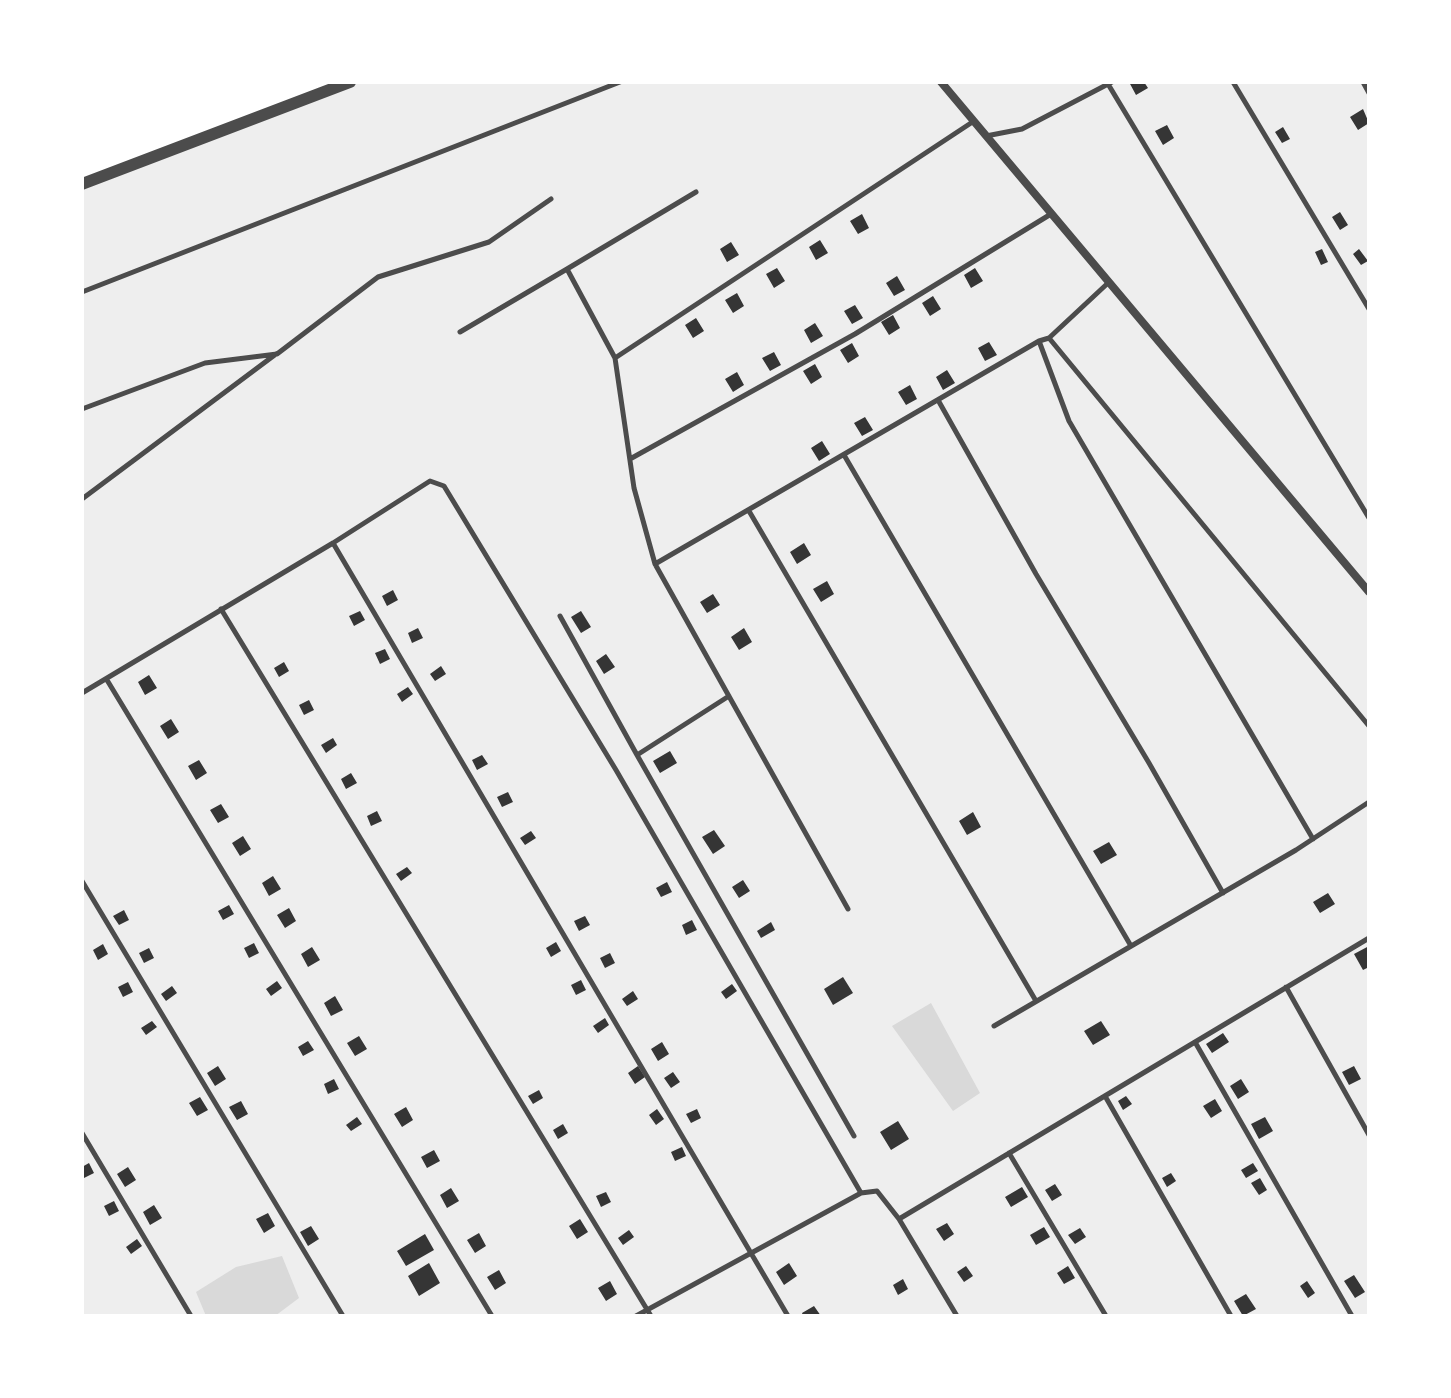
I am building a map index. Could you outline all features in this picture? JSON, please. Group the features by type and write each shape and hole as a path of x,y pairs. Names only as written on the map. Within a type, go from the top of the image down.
{"street":[{"path":"82,184 350,82"},
{"path":"941,82 1369,592"}],"lane":[{"path":"82,292 620,82"},
{"path":"1233,82 1369,309"},
{"path":"1363,82 1369,93"},
{"path":"986,136 1022,129 1110,83 1369,518"},
{"path":"615,358 974,121"},
{"path":"460,332 696,192"},
{"path":"82,499 378,277 489,242 551,199"},
{"path":"630,459 855,334 1052,214"},
{"path":"567,269 615,358 634,488 655,564 848,909"},
{"path":"655,564 1049,338 1109,282"},
{"path":"1049,338 1369,726"},
{"path":"1039,341 1069,421 1313,839"},
{"path":"82,409 205,363 277,354"},
{"path":"938,400 1223,893"},
{"path":"844,455 1131,946"},
{"path":"82,693 333,543 430,481 444,486 616,770 861,1193"},
{"path":"749,511 1036,1001"},
{"path":"333,543 788,1316"},
{"path":"221,609 649,1313"},
{"path":"560,616 854,1136"},
{"path":"107,680 492,1316"},
{"path":"637,755 729,696"},
{"path":"994,1026 1223,893 1369,802"},
{"path":"82,881 343,1316"},
{"path":"899,1219 1369,938"},
{"path":"1286,987 1369,1135"},
{"path":"1195,1042 1352,1316"},
{"path":"1105,1096 1231,1316"},
{"path":"82,1133 191,1316"},
{"path":"1009,1153 1106,1316"},
{"path":"636,1316 649,1313 861,1193 877,1191 899,1219 957,1316"}],"shaded area":[{"path":"350,82 1369,82 1369,1316 82,1316 82,184"},
{"path":"931,1003 980,1093 953,1111 892,1026"},
{"path":"282,1256 299,1298 275,1316 206,1316 196,1292 236,1267"}],"building":[{"path":"1129,82 1144,82 1148,88 1136,95"},
{"path":"1363,109 1369,123 1358,130 1350,117"},
{"path":"1167,125 1174,138 1163,145 1155,131"},
{"path":"1283,127 1290,139 1282,143 1275,132"},
{"path":"1340,212 1348,225 1340,230 1332,217"},
{"path":"862,214 869,228 858,234 850,221"},
{"path":"820,240 828,253 816,260 809,247"},
{"path":"731,242 739,255 727,262 720,249"},
{"path":"1322,249 1328,262 1321,265 1315,252"},
{"path":"1359,249 1368,261 1361,265 1353,254"},
{"path":"777,268 785,281 774,288 766,274"},
{"path":"975,268 983,281 971,288 964,275"},
{"path":"897,276 905,290 894,296 886,283"},
{"path":"737,293 744,306 733,313 725,300"},
{"path":"933,296 941,309 930,316 922,303"},
{"path":"855,305 863,318 852,324 844,311"},
{"path":"893,315 900,328 889,335 881,322"},
{"path":"696,318 704,331 693,338 685,325"},
{"path":"815,323 823,336 811,343 804,330"},
{"path":"989,342 997,355 985,361 978,348"},
{"path":"852,343 859,356 848,363 840,350"},
{"path":"774,352 781,365 770,371 762,358"},
{"path":"815,364 822,377 811,384 803,371"},
{"path":"947,370 955,383 943,390 936,377"},
{"path":"737,372 744,385 733,392 725,379"},
{"path":"910,385 917,399 906,405 898,392"},
{"path":"865,417 873,430 862,436 854,423"},
{"path":"822,441 830,454 819,461 811,448"},
{"path":"804,543 811,555 797,564 790,552"},
{"path":"827,581 834,594 821,602 813,589"},
{"path":"393,590 398,600 387,606 382,596"},
{"path":"713,594 720,605 707,613 700,602"},
{"path":"360,611 365,620 354,626 349,616"},
{"path":"581,611 591,627 581,633 571,617"},
{"path":"418,628 423,638 412,643 408,633"},
{"path":"744,628 752,642 739,650 731,637"},
{"path":"385,649 390,659 380,664 375,653"},
{"path":"606,654 615,667 604,674 596,661"},
{"path":"284,662 289,671 279,677 274,668"},
{"path":"441,666 446,674 435,681 430,674"},
{"path":"149,675 157,688 145,695 138,682"},
{"path":"408,687 413,694 402,702 397,694"},
{"path":"309,700 314,710 304,715 299,705"},
{"path":"171,719 179,732 168,739 160,726"},
{"path":"333,738 337,745 326,753 321,745"},
{"path":"670,751 677,763 660,773 653,761"},
{"path":"482,755 488,764 477,770 472,760"},
{"path":"199,760 207,773 196,780 188,766"},
{"path":"351,773 357,783 346,789 341,779"},
{"path":"508,792 513,802 502,807 497,797"},
{"path":"221,804 229,817 218,823 210,810"},
{"path":"377,811 382,821 371,826 367,816"},
{"path":"973,812 981,827 967,835 959,821"},
{"path":"714,830 725,846 713,854 702,837"},
{"path":"531,831 536,838 525,845 520,838"},
{"path":"243,836 251,849 240,856 232,843"},
{"path":"1109,842 1117,855 1101,864 1093,851"},
{"path":"407,867 412,873 401,881 396,874"},
{"path":"273,876 281,889 269,896 262,883"},
{"path":"743,880 750,891 739,898 732,887"},
{"path":"667,882 672,892 661,897 656,888"},
{"path":"1328,893 1335,904 1320,913 1313,902"},
{"path":"229,905 234,914 223,920 218,911"},
{"path":"289,908 296,921 285,928 277,915"},
{"path":"124,910 129,920 119,925 113,916"},
{"path":"585,916 590,925 579,931 574,921"},
{"path":"692,920 697,930 686,935 682,925"},
{"path":"771,922 775,930 761,938 757,931"},
{"path":"556,942 561,951 551,957 546,948"},
{"path":"254,943 259,953 249,958 244,948"},
{"path":"103,944 108,954 98,960 93,950"},
{"path":"1369,946 1369,967 1363,970 1354,954"},
{"path":"312,947 320,960 308,967 301,954"},
{"path":"149,948 154,958 144,963 139,953"},
{"path":"610,953 615,963 605,968 600,958"},
{"path":"843,977 853,993 833,1005 824,989"},
{"path":"581,980 586,990 576,995 571,985"},
{"path":"277,981 282,988 271,996 266,989"},
{"path":"128,982 133,992 123,997 118,987"},
{"path":"732,984 737,991 726,999 721,992"},
{"path":"172,986 177,993 166,1001 161,994"},
{"path":"633,991 638,999 627,1006 622,999"},
{"path":"335,996 343,1010 331,1016 324,1003"},
{"path":"605,1018 609,1025 598,1033 593,1026"},
{"path":"152,1021 157,1027 146,1035 141,1028"},
{"path":"1101,1021 1110,1035 1093,1045 1084,1031"},
{"path":"1223,1033 1229,1042 1212,1053 1206,1044"},
{"path":"359,1036 367,1049 355,1056 347,1043"},
{"path":"308,1041 314,1050 303,1056 298,1047"},
{"path":"662,1042 669,1054 658,1061 651,1049"},
{"path":"218,1066 226,1079 215,1086 207,1073"},
{"path":"638,1066 645,1077 635,1084 628,1073"},
{"path":"1354,1066 1361,1079 1349,1085 1342,1072"},
{"path":"673,1072 680,1082 671,1088 664,1078"},
{"path":"334,1079 339,1089 328,1094 324,1084"},
{"path":"1241,1079 1249,1092 1238,1099 1230,1086"},
{"path":"539,1090 543,1098 533,1104 528,1096"},
{"path":"1126,1096 1132,1104 1123,1110 1118,1101"},
{"path":"200,1097 208,1110 197,1116 189,1103"},
{"path":"1215,1099 1222,1111 1211,1118 1203,1106"},
{"path":"241,1101 248,1114 237,1120 229,1107"},
{"path":"406,1107 413,1120 402,1127 394,1114"},
{"path":"657,1109 664,1119 656,1125 649,1115"},
{"path":"697,1109 701,1118 691,1123 686,1114"},
{"path":"357,1117 362,1124 351,1131 346,1125"},
{"path":"1265,1117 1273,1131 1259,1139 1251,1124"},
{"path":"898,1121 909,1139 891,1150 880,1132"},
{"path":"563,1124 568,1133 558,1139 553,1130"},
{"path":"682,1147 686,1156 675,1161 671,1152"},
{"path":"434,1150 440,1161 427,1168 421,1157"},
{"path":"89,1163 94,1173 84,1178 82,1167"},
{"path":"1253,1163 1258,1171 1246,1178 1241,1170"},
{"path":"128,1167 136,1180 125,1187 117,1174"},
{"path":"1171,1173 1176,1181 1167,1187 1162,1178"},
{"path":"1260,1178 1267,1190 1259,1195 1251,1183"},
{"path":"1055,1184 1062,1195 1052,1201 1045,1190"},
{"path":"1022,1187 1028,1197 1011,1207 1005,1197"},
{"path":"451,1188 459,1201 447,1208 440,1195"},
{"path":"606,1192 611,1202 601,1207 596,1196"},
{"path":"114,1201 119,1211 109,1216 104,1206"},
{"path":"154,1205 162,1218 150,1225 143,1212"},
{"path":"268,1213 275,1226 264,1233 256,1219"},
{"path":"580,1219 588,1232 577,1239 569,1226"},
{"path":"947,1223 954,1234 944,1241 936,1229"},
{"path":"311,1226 319,1239 308,1246 300,1232"},
{"path":"1044,1227 1050,1237 1036,1245 1030,1235"},
{"path":"1080,1228 1086,1237 1075,1244 1068,1235"},
{"path":"629,1230 634,1237 623,1245 618,1238"},
{"path":"479,1233 486,1246 475,1253 467,1240"},
{"path":"425,1234 434,1250 406,1266 397,1251"},
{"path":"137,1239 142,1246 131,1254 126,1247"},
{"path":"429,1263 440,1283 419,1296 408,1276"},
{"path":"789,1263 797,1276 784,1285 776,1272"},
{"path":"966,1266 973,1276 964,1282 957,1272"},
{"path":"1068,1266 1075,1278 1064,1284 1057,1273"},
{"path":"499,1270 506,1283 495,1290 487,1277"},
{"path":"1354,1275 1365,1292 1355,1298 1344,1281"},
{"path":"903,1279 908,1289 898,1295 893,1285"},
{"path":"610,1281 617,1294 606,1301 598,1288"},
{"path":"1307,1281 1315,1293 1308,1298 1300,1286"},
{"path":"1246,1294 1256,1309 1243,1316 1234,1301"},
{"path":"814,1306 821,1316 803,1316 802,1313"}]}
